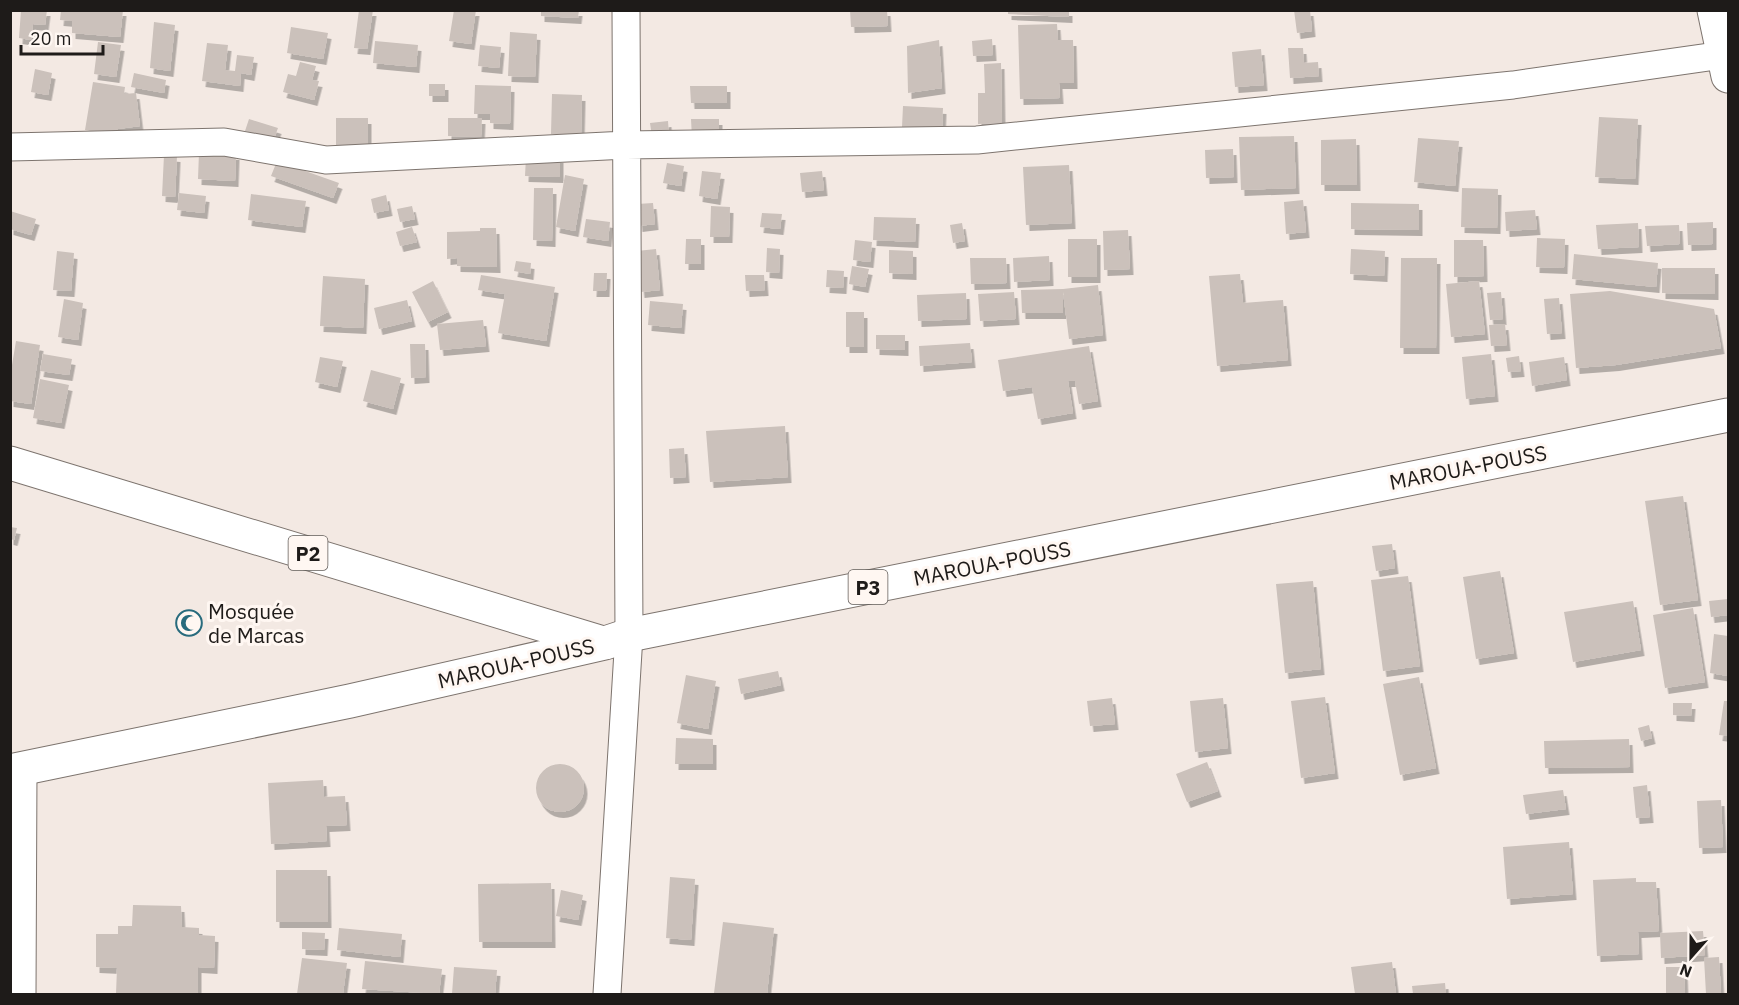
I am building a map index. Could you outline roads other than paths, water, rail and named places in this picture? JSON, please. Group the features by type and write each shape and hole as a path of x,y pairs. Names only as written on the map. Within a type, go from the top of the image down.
{"main road":[{"path":"1714,10 1726,66"},
{"name":"MAROUA-POUSS","path":"17,770 350,700 617,639 1728,415"},
{"name":"P2","path":"10,463 617,639"}],"street":[{"path":"607,994 617,639 626,146 626,10"},
{"path":"10,147 224,142 335,160 626,146 977,140 1726,66"},
{"path":"17,770 22,994"}],"place":[{"name":"Mosquée de Marcas","path":"189,623"}]}
